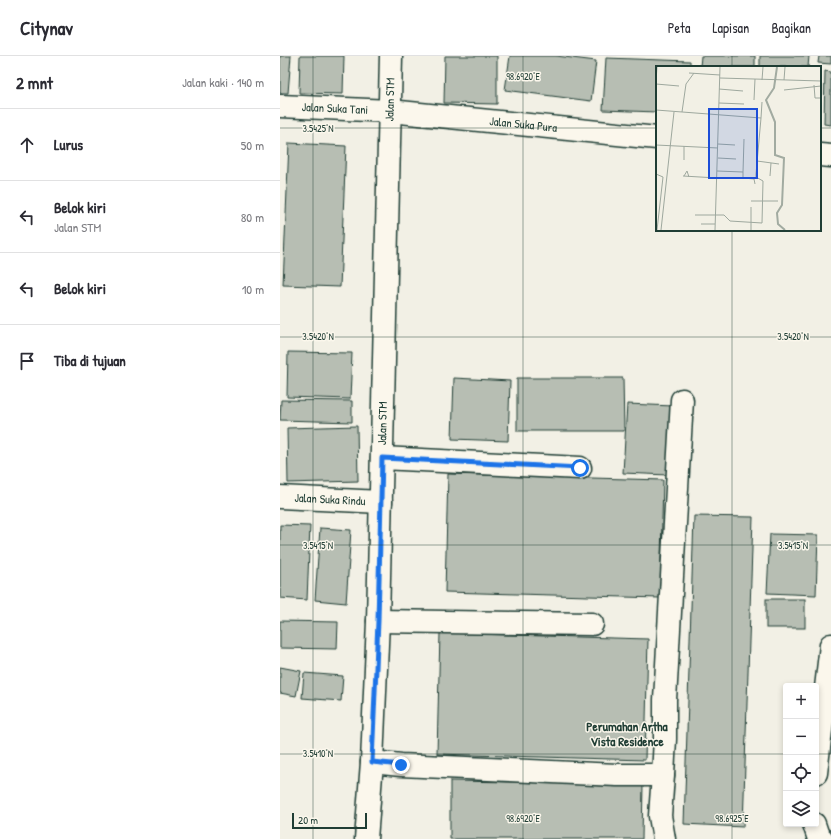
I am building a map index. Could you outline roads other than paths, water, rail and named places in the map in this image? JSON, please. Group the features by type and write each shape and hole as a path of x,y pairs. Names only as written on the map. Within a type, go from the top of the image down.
{"street":[{"name":"Jalan STM","path":"366,839 372,762 378,621 391,56"},
{"name":"Jalan Suka Tani","path":"280,106 390,111"},
{"name":"Jalan Suka Pura","path":"390,111 656,138"},
{"path":"821,155 831,156"},
{"path":"664,839 660,816 682,400"},
{"path":"382,458 580,468"},
{"name":"Jalan Suka Rindu","path":"280,497 381,502"},
{"path":"378,621 592,624"},
{"path":"818,755 831,651"},
{"path":"372,762 401,765 617,775 662,775"},
{"path":"815,827 818,836 822,839"}],"district":[{"name":"Perumahan Artha Vista Residence","path":"627,734"}]}
